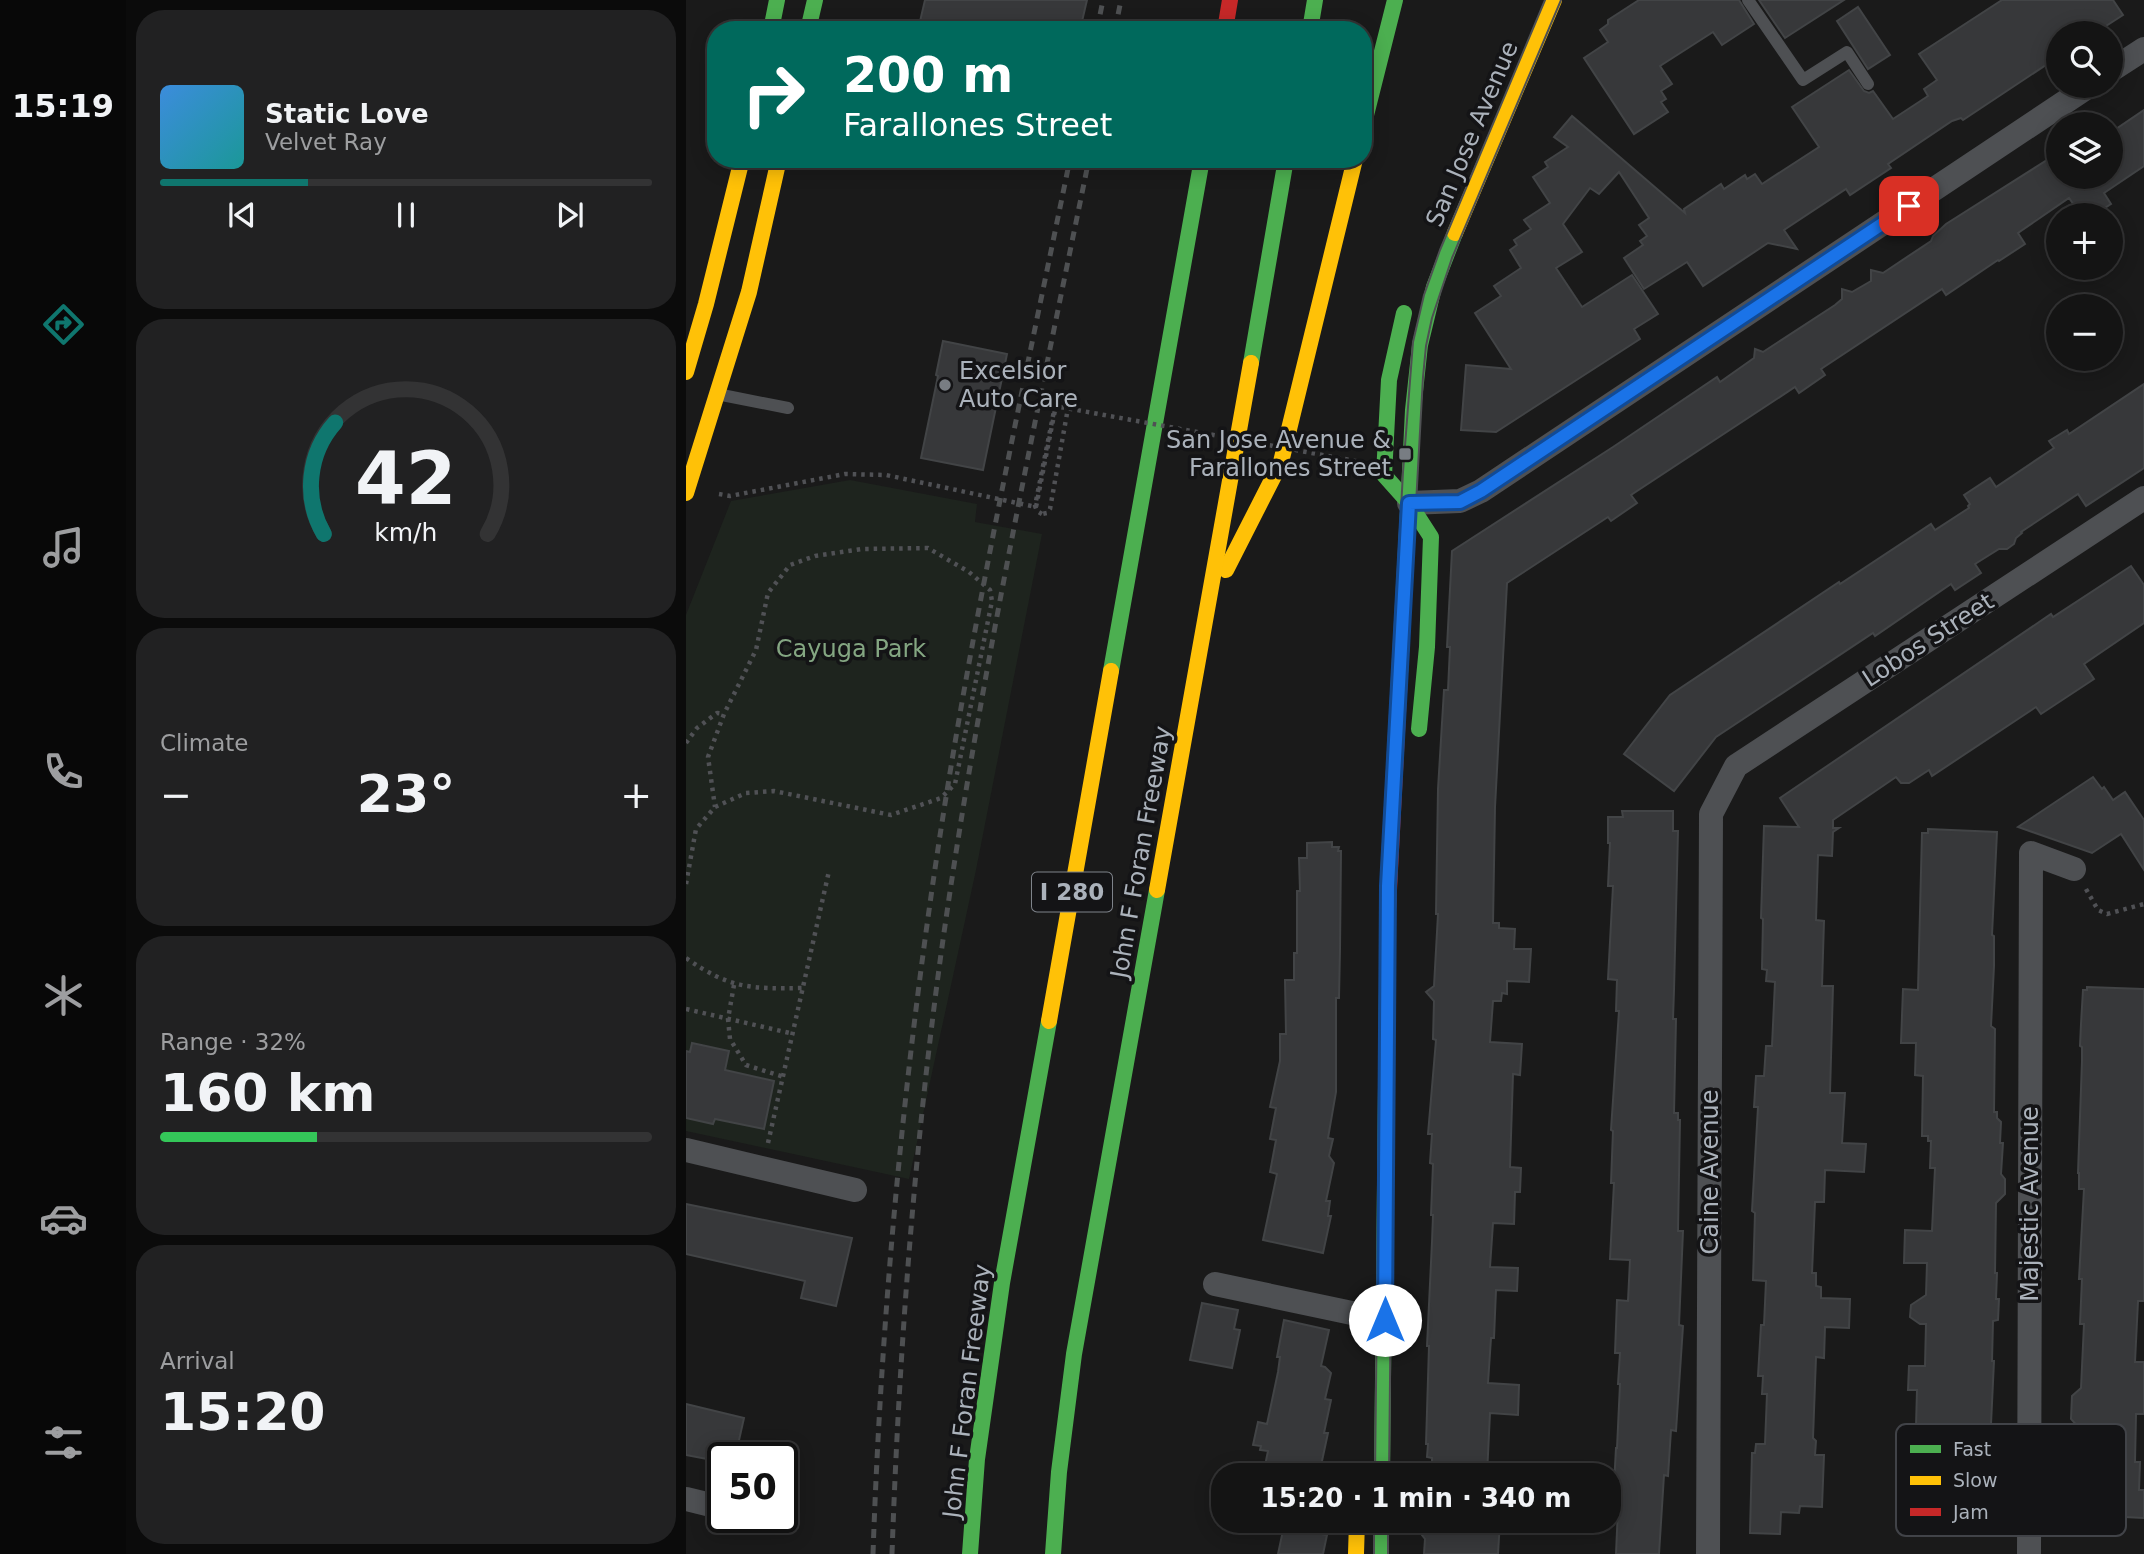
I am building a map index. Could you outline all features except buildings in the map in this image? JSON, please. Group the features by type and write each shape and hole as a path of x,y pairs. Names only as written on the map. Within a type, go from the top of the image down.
{"main road":[{"path":"773,21 777,0"},
{"path":"810,21 815,0"},
{"path":"1226,21 1230,0"},
{"path":"1312,21 1315,0"},
{"path":"1372,91 1395,0"},
{"name":"San Jose Avenue","path":"1382,1463 1389,862 1413,410 1420,345 1434,287 1445,256 1555,0"},
{"path":"686,372 740,168"},
{"path":"687,492 749,292 777,168"},
{"name":"John F Foran Freeway","path":"970,1554 977,1459 998,1306 1200,168"},
{"name":"John F Foran Freeway","path":"1053,1554 1059,1472 1074,1354 1284,168"},
{"path":"1209,603 1281,462 1353,168"},
{"path":"1417,750 1427,647 1431,537 1409,503 1384,475 1389,380 1404,311 1434,287"},
{"name":"San Jose Avenue","path":"1389,862 1411,787"},
{"name":"San Jose Avenue","path":"1366,1424 1384,1384"},
{"path":"1356,1554 1357,1533"},
{"path":"1381,1533 1381,1554"}],"street":[{"path":"2123,63 2144,49"},
{"path":"1409,503 1460,502 1481,491 2071,98"},
{"name":"Lobos Street","path":"1723,792 1736,766 2144,498"},
{"name":"Caine Avenue","path":"1708,1554 1711,814 1723,792"},
{"name":"Majestic Avenue","path":"2029,1424 2031,853 2074,869"},
{"path":"686,1150 855,1190"},
{"path":"1215,1284 1385,1320"},
{"path":"686,1499 707,1504"},
{"name":"Majestic Avenue","path":"2029,1536 2029,1554"}],"lane":[{"path":"1748,0 1802,80 1847,52 1868,84"},
{"path":"718,395 788,408"}],"path":[{"path":"687,492 730,496 845,474 886,475 1012,502 1024,505 1037,508 1053,418 1056,405 1063,400 1068,408 1050,509 1042,514 1037,511 1035,506 1055,406 1068,408 1361,462"},
{"path":"686,884 696,829 715,807 746,793 774,790 891,815 941,798 955,784 992,601 990,590 969,572 928,548 862,549 815,556 790,565 768,593 756,650 724,714 708,757 715,807"},
{"path":"686,743 697,728 717,713 724,714"},
{"path":"2074,869 2098,910 2107,914 2144,904"},
{"path":"763,1168 829,872"},
{"path":"686,958 708,974 734,985 762,989 804,988"},
{"path":"734,985 728,1019 730,1039 746,1065 784,1077"},
{"path":"686,1009 794,1034"}],"green space":[{"name":"Cayuga Park","path":"850,480 977,504 975,522 1042,534 976,870 909,1179 686,1131 686,615 731,501"}],"tram line":[{"path":"1375,1463 1382,861 1403,472 1413,342 1424,295 1440,250 1545,0"},
{"path":"1389,1463 1395,911 1426,346 1432,318 1452,258 1561,0"},
{"path":"1374,1533 1374,1554"},
{"path":"1388,1533 1388,1554"}],"railway":[{"path":"1099,21 1103,0"},
{"path":"1117,21 1121,0"},
{"path":"873,1554 887,1294 903,1121 936,862 981,598 1068,168"},
{"path":"892,1554 909,1253 941,954 990,655 1087,168"}],"traffic: fast":[{"path":"773,21 777,0"},
{"path":"810,21 815,0"},
{"path":"1312,21 1315,0"},
{"path":"1372,91 1395,0"},
{"path":"1111,671 1200,168"},
{"path":"1251,363 1284,168"},
{"path":"1400,674 1413,410 1420,345 1434,287 1455,233"},
{"path":"1404,313 1389,380 1384,475 1409,503 1431,537 1427,647 1419,729"},
{"path":"1053,1554 1059,1472 1074,1354 1157,890"},
{"path":"1382,1463 1387,990"},
{"path":"970,1554 977,1459 1002,1283 1049,1021"},
{"path":"1381,1533 1381,1554"}],"traffic: slow":[{"path":"1455,233 1554,0"},
{"path":"686,372 740,168"},
{"path":"686,493 749,292 777,168"},
{"path":"1226,570 1281,462 1353,168"},
{"path":"1157,890 1251,363"},
{"path":"1049,1021 1111,671"},
{"path":"1356,1554 1357,1533"}],"traffic: jam":[{"path":"1226,21 1230,0"},
{"path":"1387,990 1388,910 1400,674"}],"place":[{"name":"Excelsior Auto Care","path":"945,385"},
{"name":"San Jose Avenue & Farallones Street","path":"1405,454"}],"route":[{"path":"1385,1320 1388,886 1409,503 1460,502 1481,491 1909,206"}]}
